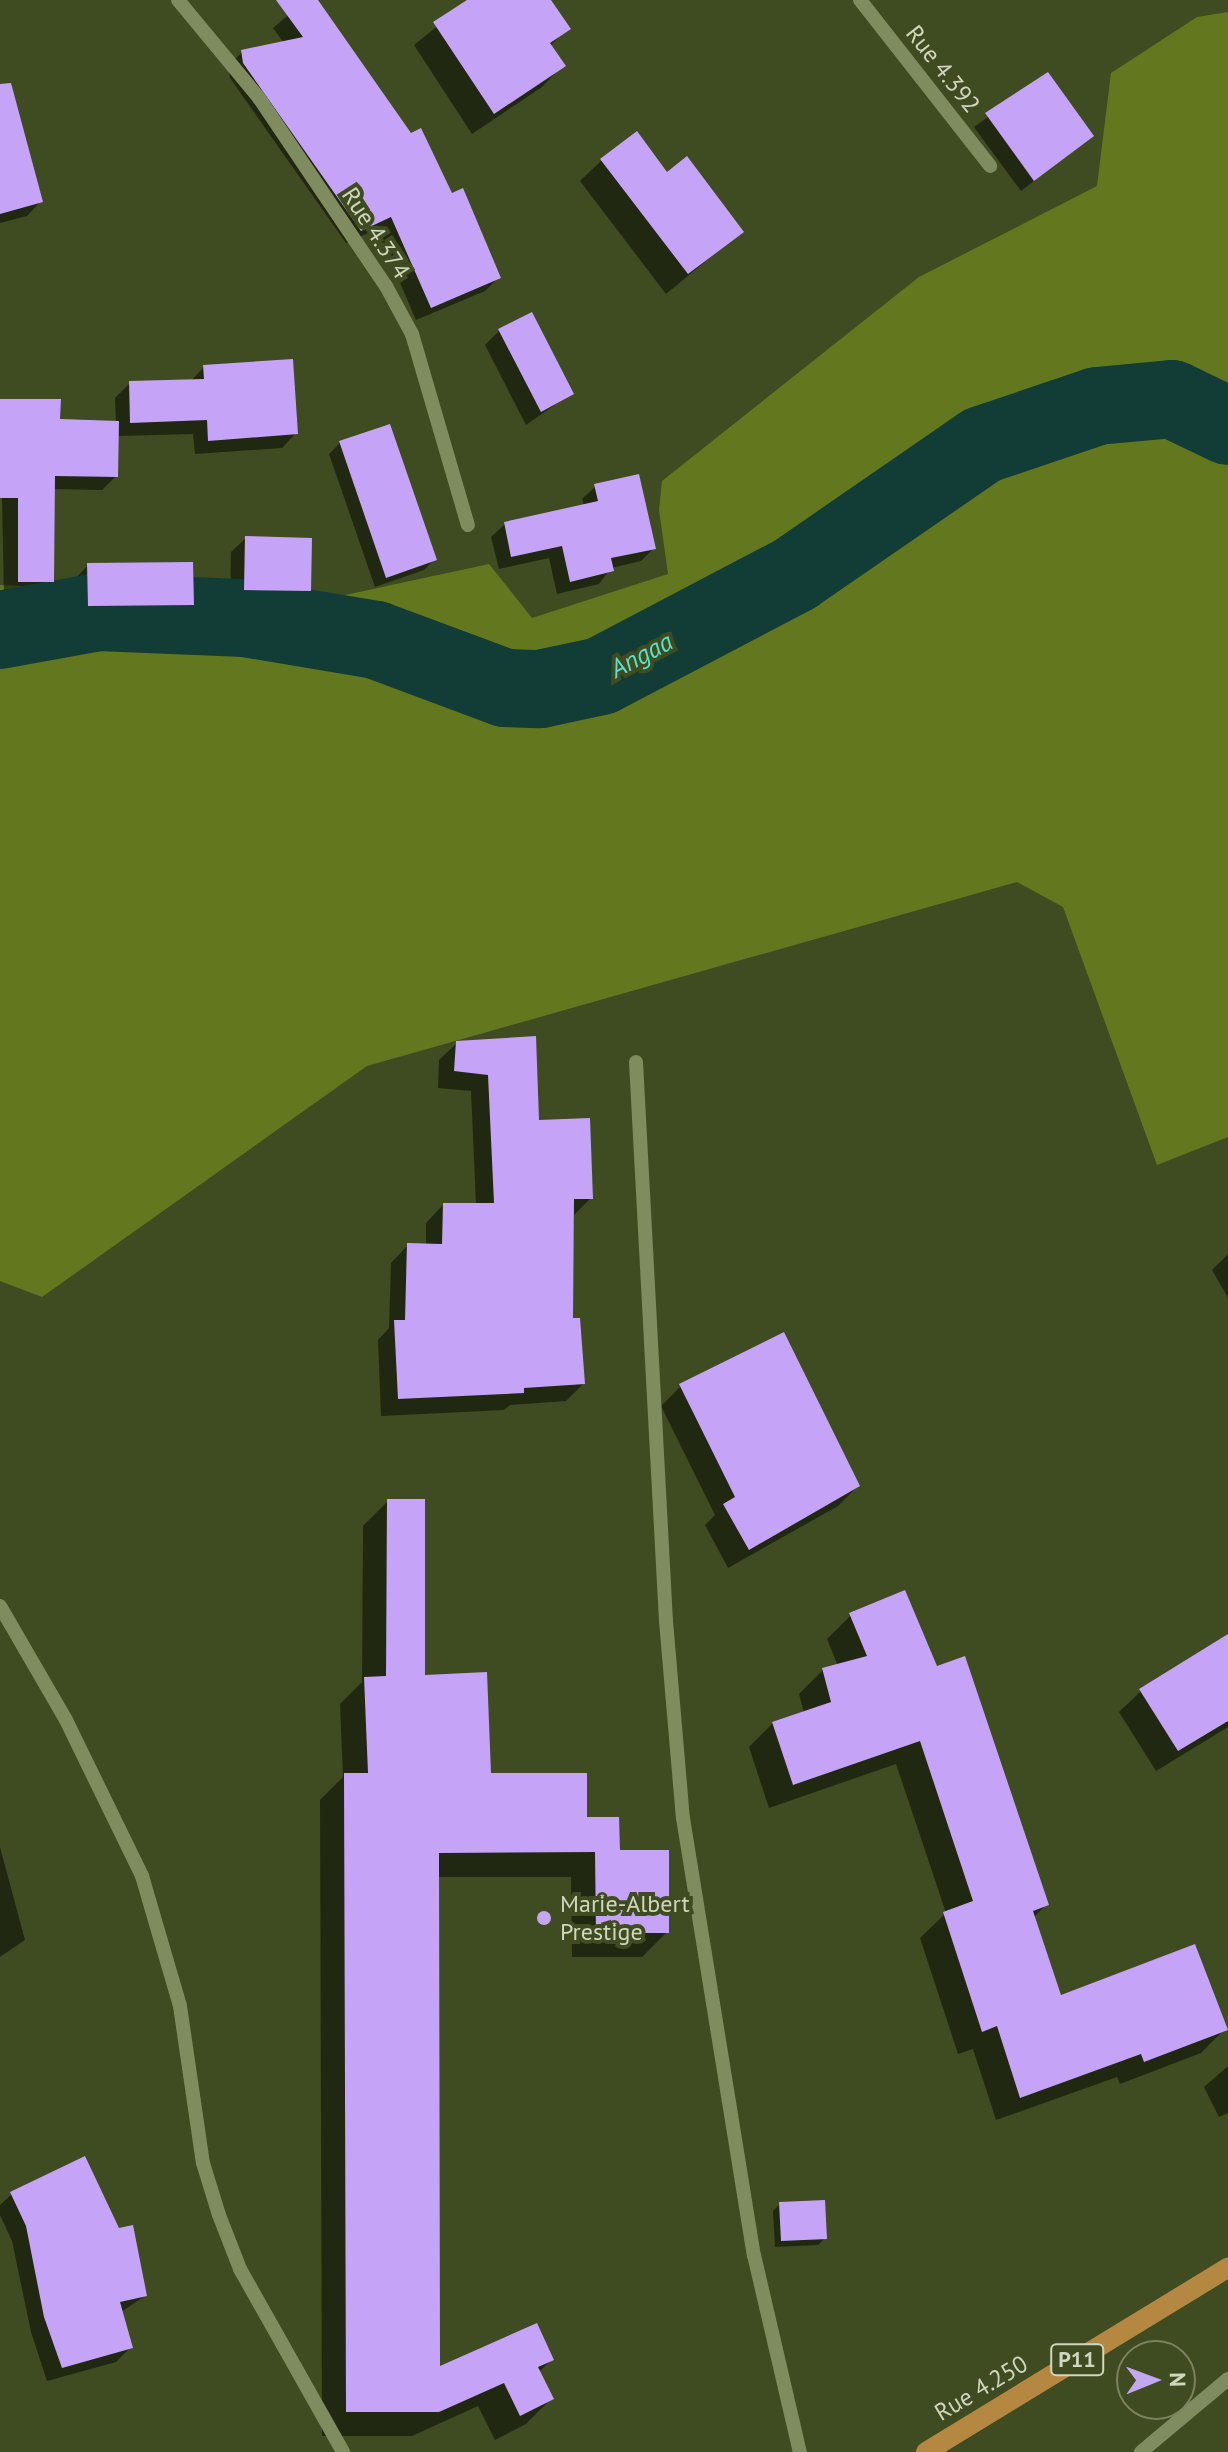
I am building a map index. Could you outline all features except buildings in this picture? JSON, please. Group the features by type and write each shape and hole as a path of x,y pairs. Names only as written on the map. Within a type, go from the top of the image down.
{"main road":[{"name":"Rue 4.250","path":"926,2452 1228,2268"}],"street":[{"name":"Rue 4.374","path":"178,0 259,98 386,286 412,334 468,525"},
{"name":"Rue 4.392","path":"860,0 990,166"},
{"path":"636,1062 666,1621 683,1818 754,2255 800,2452"},
{"path":"0,1606 66,1720 142,1876 180,2006 203,2163 219,2215 240,2269 343,2452"},
{"path":"1141,2452 1228,2379"}],"green space":[{"path":"1228,12 1228,1137 1157,1165 1063,907 1017,882 367,1066 42,1297 0,1281 0,585 99,589 271,611 489,564 532,618 668,574 659,510 662,481 919,277 1097,186 1111,73 1197,17"}],"waterway":[{"name":"Angaa","path":"0,630 99,612 245,618 376,640 505,688 540,689 601,676 795,574 982,445 1097,406 1172,399 1228,426"}],"place":[{"name":"Marie-Albert Prestige","path":"544,1918"}]}
